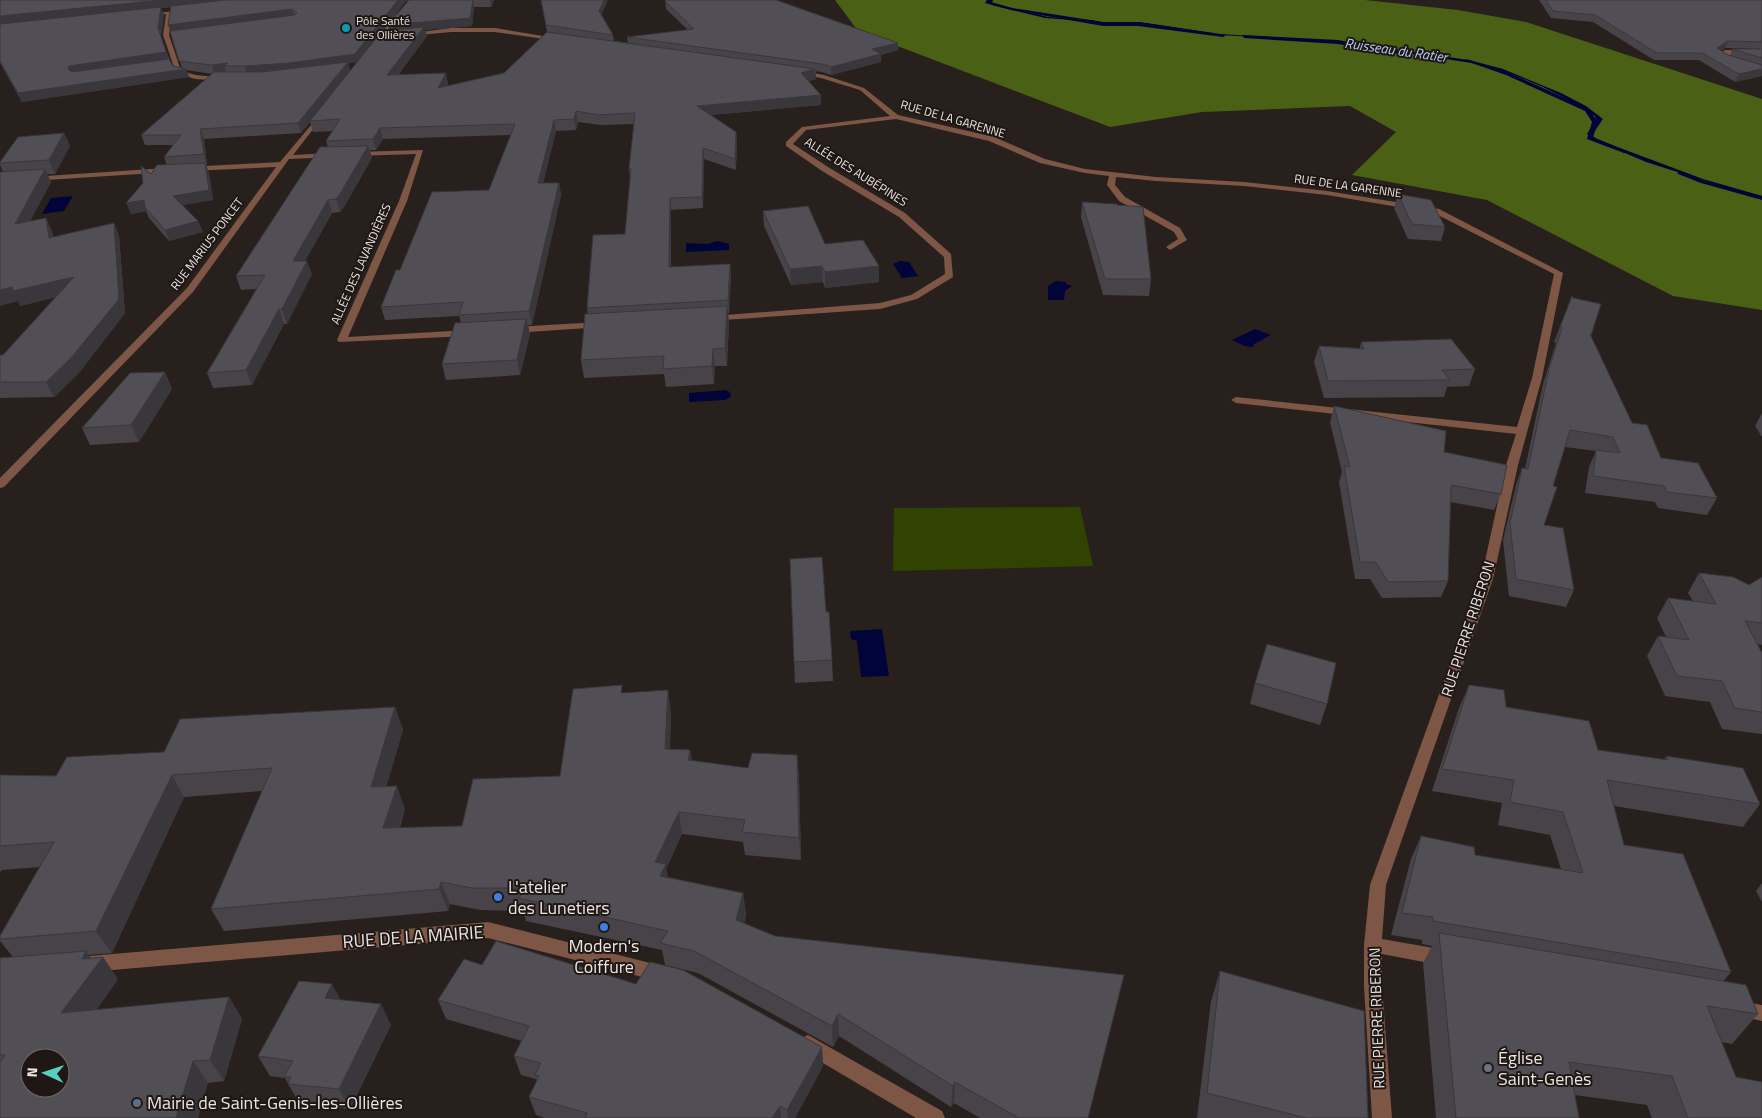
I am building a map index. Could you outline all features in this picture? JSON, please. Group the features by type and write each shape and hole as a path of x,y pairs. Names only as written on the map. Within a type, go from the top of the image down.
{"street":[{"path":"369,54 394,20 409,3 415,0"},
{"path":"140,15 198,9"},
{"path":"169,12 167,38 178,72 194,77 232,80"},
{"path":"401,35 451,30 496,30 571,41"},
{"path":"167,38 176,36"},
{"path":"382,37 391,36"},
{"path":"1762,52 1725,52 1719,55 1727,60 1762,70"},
{"path":"166,64 175,63"},
{"path":"1751,67 1762,65"},
{"name":"RUE DE LA GARENNE","path":"793,72 822,76 862,89 896,117 991,139 1043,161 1085,171 1328,193 1436,211"},
{"name":"RUE MARIUS PONCET","path":"0,485 190,290 285,161 330,104"},
{"name":"ALLÉE DES AUBÉPINES","path":"704,319 880,306 914,297 950,274 948,256 902,215 825,169 789,144 804,128 896,117"},
{"name":"ALLÉE DES LAVANDIÈRES","path":"285,161 420,152 403,201 342,340 477,332"},
{"path":"0,181 285,161"},
{"path":"1113,174 1111,184 1122,199 1177,230 1183,240 1170,246"},
{"name":"RUE PIERRE RIBERON","path":"1382,1118 1373,986 1373,945 1378,885 1487,579 1512,465 1537,378 1559,273 1436,211"},
{"path":"507,330 606,325"},
{"path":"1236,400 1522,431"},
{"name":"RUE DE LA MAIRIE","path":"70,966 488,930 681,978"},
{"path":"1373,945 1462,961"},
{"path":"1725,1006 1762,1013"},
{"path":"794,1037 935,1118"}],"green space":[{"path":"835,0 1365,0 1458,10 1526,22 1762,99 1762,310 1673,296 1487,200 1352,175 1396,132 1350,106 1202,112 1110,127 858,31"},
{"path":"1080,507 1093,566 893,571 894,508"}],"water":[{"path":"993,0 992,3 1048,17 1107,23 1139,22 1220,34 1336,41 1469,60 1503,69 1561,93 1586,106 1603,119 1592,135 1596,139 1703,179 1762,196 1762,199 1646,162 1590,138 1587,134 1596,120 1595,116 1541,86 1484,65 1338,42 1219,35 1144,24 1107,25 1085,21 1045,18 992,5 986,1"},
{"path":"73,196 64,211 42,214 51,198"},
{"path":"718,241 729,244 729,250 686,252 686,243 707,244"},
{"path":"900,261 909,262 918,276 902,278 893,264"},
{"path":"1056,281 1066,282 1066,284 1072,286 1065,291 1064,300 1048,300 1048,286"},
{"path":"1255,329 1271,335 1254,344 1253,347 1245,346 1232,340"},
{"path":"725,390 730,392 731,397 725,400 689,402 689,393"},
{"path":"882,629 889,676 861,677 857,641 851,639 850,631"}],"building":[{"path":"0,0 163,0 0,16"},
{"path":"226,0 398,0 355,54 289,63 245,66 224,66 228,63 212,65 179,61 170,31 295,15 297,13 292,9 168,25 171,6"},
{"path":"409,0 473,0 470,18 388,25"},
{"path":"541,0 604,0 599,11 613,35 546,25"},
{"path":"665,0 776,0 898,43 872,49 881,54 831,67 822,64 627,37 694,29"},
{"path":"1546,0 1762,0 1762,42 1728,41 1717,48 1728,55 1762,65 1762,69 1739,74 1702,53 1657,53 1595,15 1553,11"},
{"path":"161,7 158,28 166,52 69,66 68,69 72,72 169,59 173,66 186,69 18,93 0,61 0,24"},
{"path":"424,27 387,75 446,73 438,88 504,73 547,32 815,69 801,73 821,95 697,106 736,132 735,159 703,148 702,197 670,198 669,267 730,264 728,300 587,308 593,235 625,234 635,113 598,115 576,111 574,119 554,120 538,183 559,183 529,311 459,315 463,302 381,307 396,270 400,270 432,192 489,190 515,124 380,128 373,139 326,141 340,119 310,121 382,31"},
{"path":"1732,49 1762,49 1762,58"},
{"path":"348,62 298,123 200,129 204,154 164,157 181,135 141,135 214,72 262,72"},
{"path":"64,133 49,160 0,163 18,137"},
{"path":"368,146 340,194 336,199 328,200 293,261 307,261 282,309 279,309 246,370 207,373 265,275 236,276 320,147"},
{"path":"205,163 209,190 173,196 198,221 165,230 145,207 144,200 126,203 143,183 141,166 151,174 157,165"},
{"path":"45,169 15,224 46,218 49,238 114,223 119,299 71,358 46,382 0,382 0,355 3,355 74,277 13,291 12,287 0,290 0,172"},
{"path":"1398,194 1431,200 1445,227 1412,224"},
{"path":"1082,202 1143,207 1151,279 1105,279"},
{"path":"808,206 825,244 863,240 879,266 825,272 822,266 790,269 763,211"},
{"path":"1572,296 1573,298 1601,304 1590,334 1632,423 1647,425 1661,458 1698,463 1717,498 1667,492 1664,486 1593,476 1596,450 1620,453 1613,437 1570,430 1553,486 1557,487 1544,525 1563,528 1574,590 1516,579 1510,523 1522,468 1528,469 1549,369 1562,328 1560,327"},
{"path":"727,306 725,348 713,349 712,366 663,369 664,356 581,360 585,314"},
{"path":"526,319 517,360 442,364 455,323"},
{"path":"1451,339 1475,369 1442,370 1450,380 1328,381 1319,346 1364,349 1361,342"},
{"path":"165,372 131,425 82,428 130,373"},
{"path":"1334,406 1446,431 1444,452 1507,465 1501,494 1451,485 1448,581 1388,582 1376,562 1360,562 1344,466 1350,467"},
{"path":"822,557 826,612 829,612 832,660 794,662 790,559"},
{"path":"1699,573 1733,577 1749,585 1762,577 1762,623 1745,621 1762,653 1762,712 1735,708 1722,681 1677,676 1658,636 1689,640 1668,598 1716,604"},
{"path":"1267,644 1336,663 1327,704 1255,683"},
{"path":"622,685 621,693 668,690 665,749 690,750 688,760 748,768 752,753 797,755 799,838 742,832 745,820 679,812 655,862 666,864 660,876 743,893 736,920 775,936 1124,975 1088,1118 1019,1118 955,1082 953,1086 838,1014 832,1026 694,951 660,943 668,931 519,898 525,888 472,888 441,882 439,889 211,909 272,768 172,775 96,931 0,939 54,842 0,846 0,775 56,776 67,757 164,752 180,719 395,707 371,787 397,786 383,828 462,826 473,779 560,776 573,689"},
{"path":"1469,685 1504,690 1506,707 1589,721 1598,750 1668,760 1666,756 1743,768 1760,804 1607,780 1624,845 1683,854 1731,972 1433,921 1433,917 1402,913 1421,836 1474,847 1475,855 1583,873 1563,812 1510,802 1514,780 1442,769"},
{"path":"1439,933 1746,985 1758,1014 1707,1006 1736,1077 1762,1082 1762,1118 1688,1118 1672,1076 1569,1062 1579,1118 1456,1118"},
{"path":"496,941 636,984 650,962 683,970 822,1047 787,1110 780,1106 772,1118 585,1118 587,1113 529,1097 539,1076 535,1075 541,1063 514,1056 529,1026 438,1000 464,959 482,965"},
{"path":"86,951 82,959 103,957 61,1013 229,997 210,1060 193,1061 176,1118 0,1118 0,1063 5,1055 0,1055 0,958"},
{"path":"1220,971 1364,1011 1368,1118 1306,1118 1207,1093"},
{"path":"299,981 332,984 325,998 381,1004 339,1089 288,1084 291,1077 284,1077 293,1061 258,1056"}],"waterway":[{"name":"Ruisseau du Ratier","path":"990,0 987,2 1011,9 1103,24 1138,24 1223,35"},
{"name":"Ruisseau du Ratier","path":"1244,36 1338,42 1400,52"},
{"name":"Ruisseau du Ratier","path":"1468,60 1508,74 1587,110 1595,122 1589,138 1626,152"},
{"name":"Ruisseau du Ratier","path":"1680,173 1703,182 1762,198"}],"place":[{"name":"Pôle Santé des Ollières","path":"346,28"},
{"name":"L'atelier des Lunetiers","path":"498,897"},
{"name":"Modern's Coiffure","path":"604,927"},
{"name":"Église Saint-Genès","path":"1488,1068"},
{"name":"Mairie de Saint-Genis-les-Ollières","path":"137,1103"}]}
